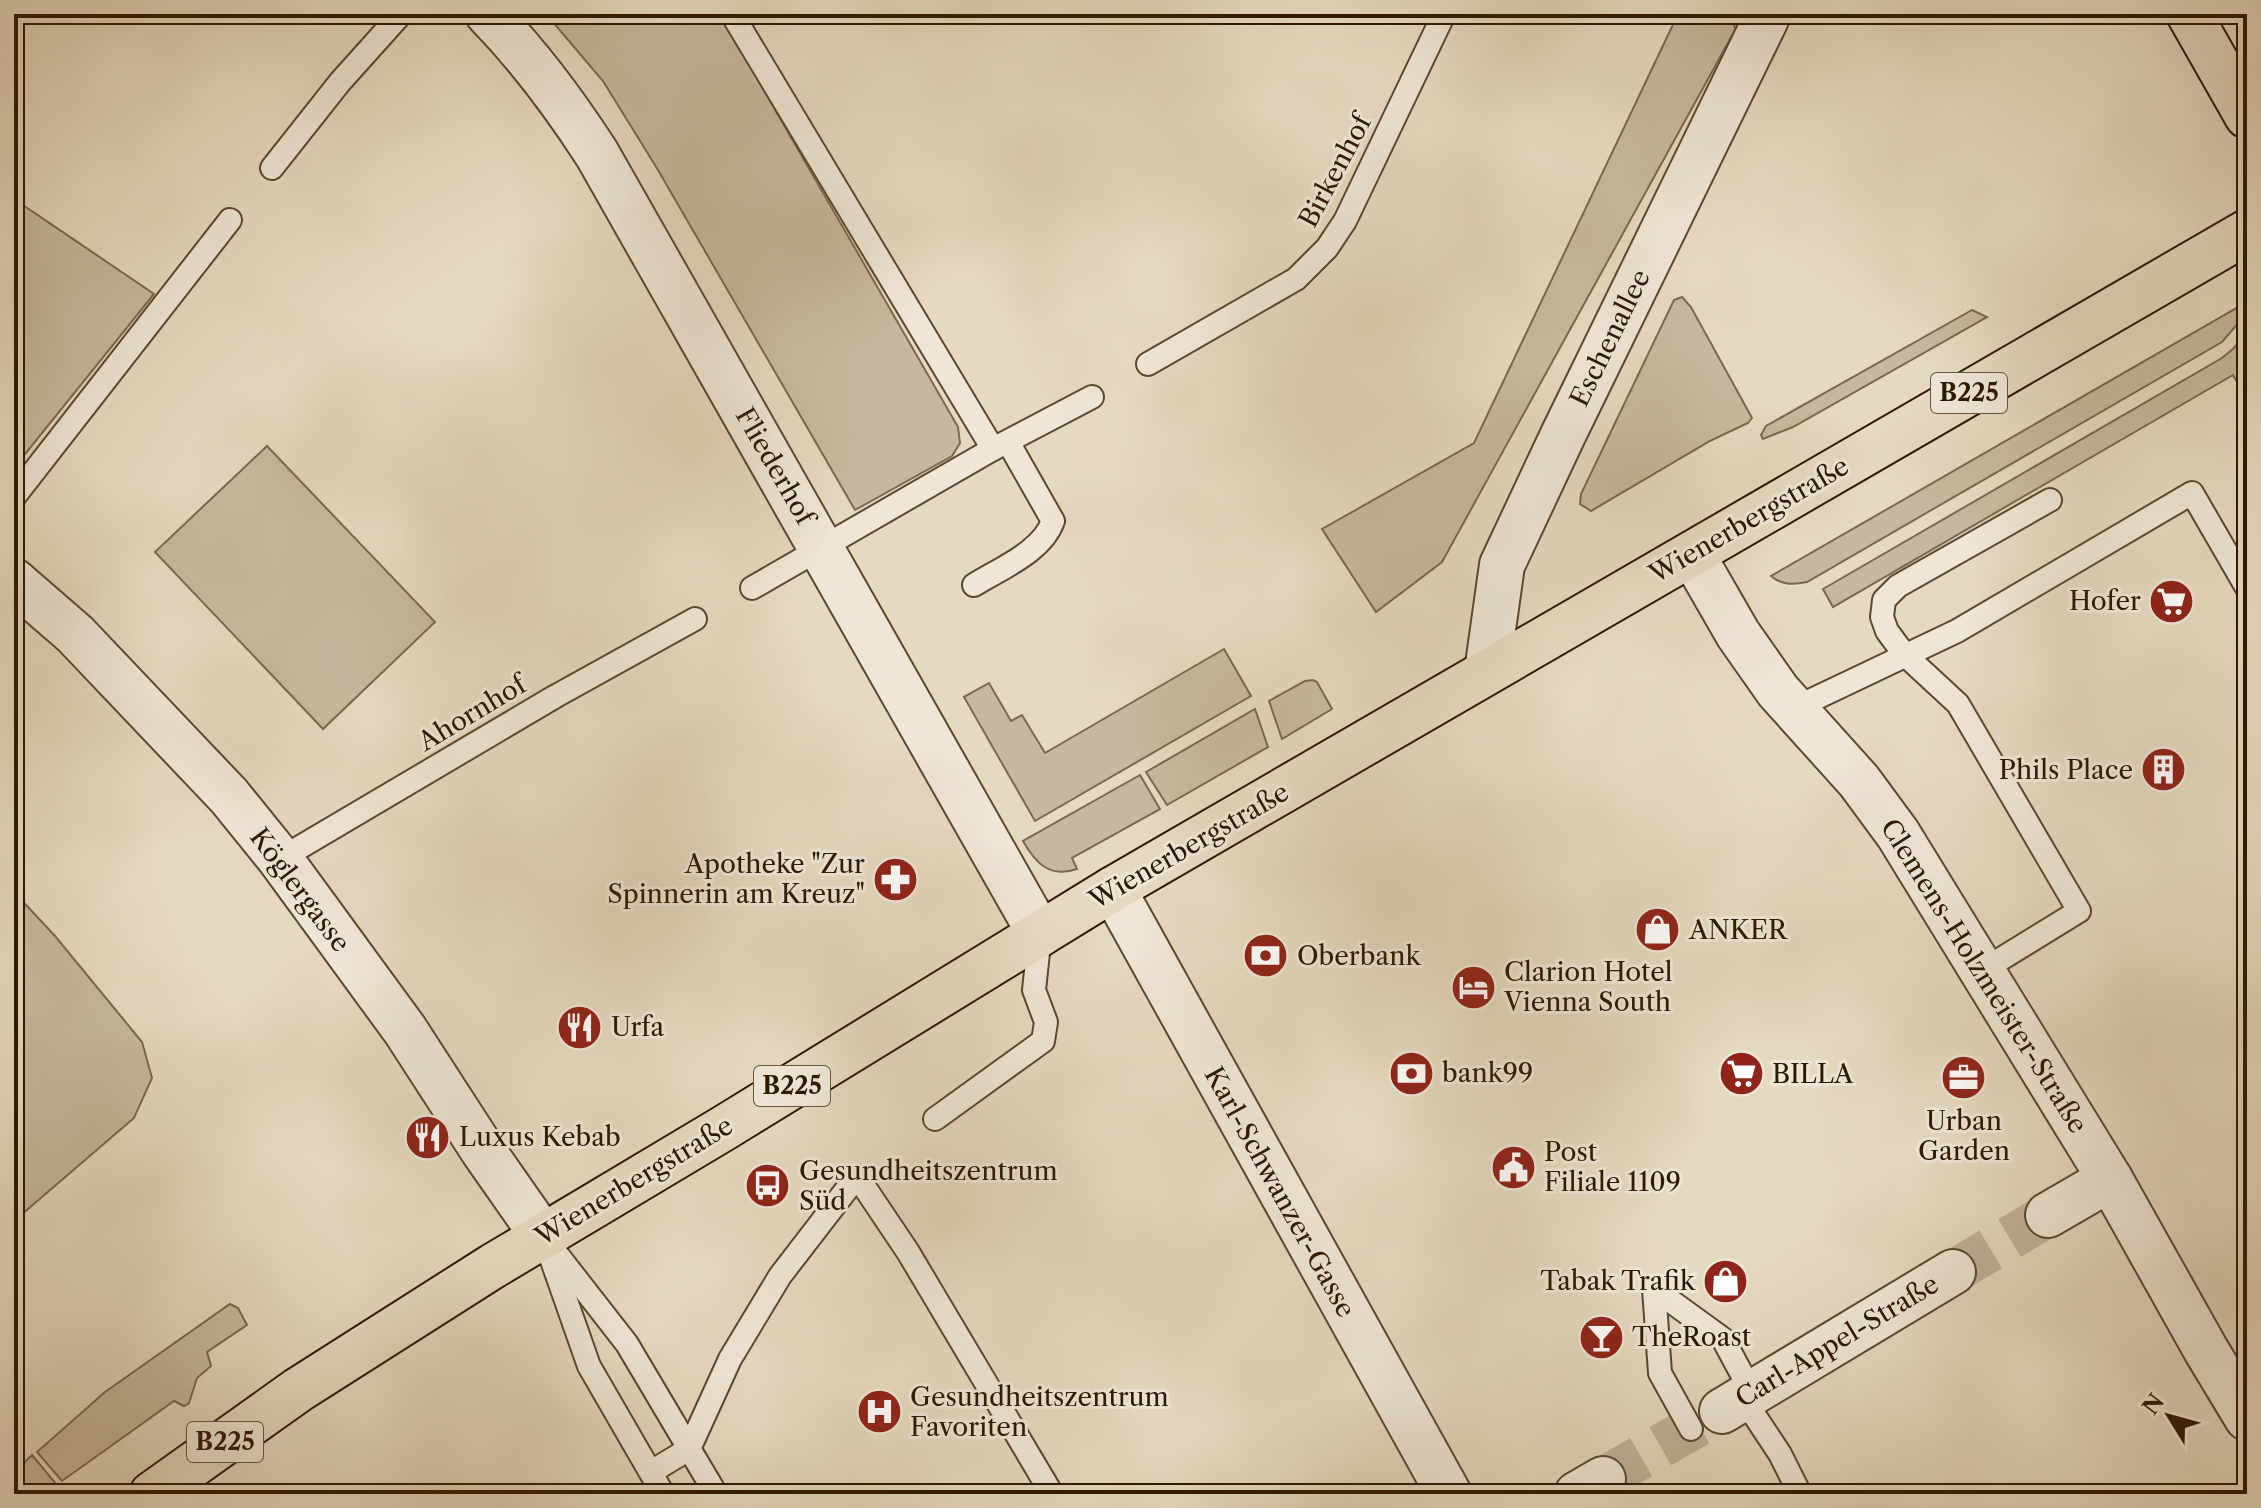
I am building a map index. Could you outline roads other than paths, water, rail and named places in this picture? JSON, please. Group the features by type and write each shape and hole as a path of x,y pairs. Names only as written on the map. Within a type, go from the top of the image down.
{"main road":[{"path":"2189,14 2247,116"},
{"name":"Wienerbergstraße","path":"152,1494 298,1390 542,1235 724,1128 1113,889 2247,232"}],"street":[{"name":"Fliederhof","path":"488,14 560,97 590,143 1040,934"},
{"name":"Eschenallee","path":"1487,672 1502,565 1766,19 1765,14"},
{"name":"Clemens-Holzmeister-Straße","path":"1692,554 1738,634 1793,709 1859,781 1898,834 2110,1179 2247,1418"},
{"name":"Köglergasse","path":"14,581 75,634 147,708 229,796 280,859 405,1030 542,1235"},
{"name":"Karl-Schwanzer-Gasse","path":"1113,889 1449,1494"},
{"path":"2048,1215 2110,1179"},
{"name":"Carl-Appel-Straße","path":"1727,1408 1953,1272"}],"lane":[{"path":"272,168 340,82 401,14"},
{"path":"732,14 1000,446 1053,521 1048,535 1038,545 974,585"},
{"name":"Birkenhof","path":"1148,364 1296,279 1327,248 1345,221 1444,14"},
{"path":"14,497 230,220"},
{"path":"752,588 1092,397"},
{"path":"1793,709 1957,631 2192,493 2247,588"},
{"path":"1983,970 2079,911 1958,704 1904,654 1887,631 1882,617 1884,600 1898,586 2050,500"},
{"name":"Ahornhof","path":"280,859 556,696 695,619"},
{"path":"935,1119 1043,1041 1046,1022 1034,990 1040,934"},
{"path":"651,1472 689,1449 730,1359 780,1276 857,1176 908,1252 1052,1494"},
{"path":"542,1235 627,1344 716,1494"},
{"path":"542,1235 589,1366 663,1494"},
{"path":"1727,1408 1723,1339 1654,1289 1660,1373 1727,1408 1780,1454 1800,1494"}],"tunnel":[{"path":"1953,1272 2048,1215"},
{"path":"1603,1479 1722,1411"}],"place":[{"name":"Hofer","path":"2172,601"},
{"name":"Phils Place","path":"2164,770"},
{"name":"Apotheke \"Zur Spinnerin am Kreuz\"","path":"896,879"},
{"name":"ANKER","path":"1658,930"},
{"name":"Oberbank","path":"1266,956"},
{"name":"Clarion Hotel Vienna South","path":"1473,987"},
{"name":"Urfa","path":"580,1027"},
{"name":"bank99","path":"1411,1073"},
{"name":"BILLA","path":"1741,1074"},
{"name":"Urban Garden","path":"1964,1078"},
{"name":"Luxus Kebab","path":"428,1137"},
{"name":"Post Filiale 1109","path":"1513,1167"},
{"name":"Gesundheitszentrum Süd","path":"768,1186"},
{"name":"Tabak Trafik","path":"1726,1281"},
{"name":"TheRoast","path":"1601,1337"},
{"name":"Gesundheitszentrum Favoriten","path":"879,1412"}]}
